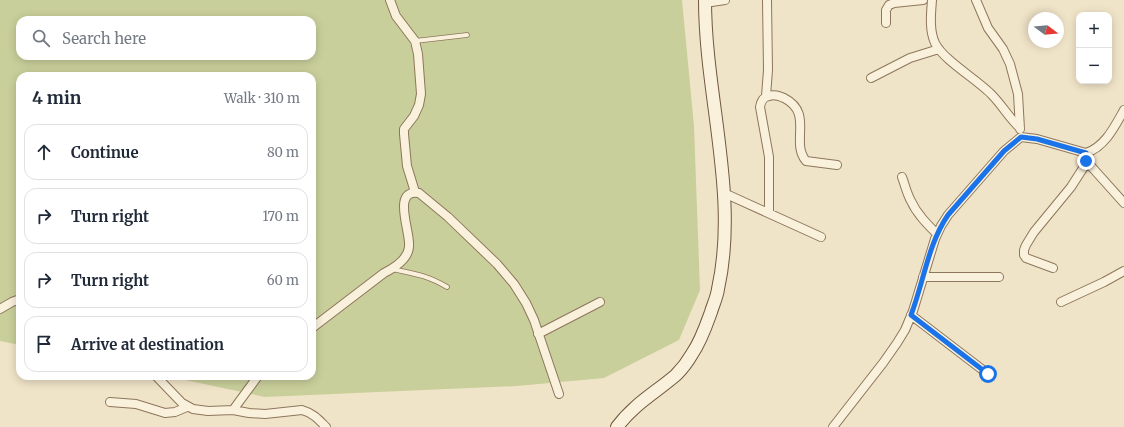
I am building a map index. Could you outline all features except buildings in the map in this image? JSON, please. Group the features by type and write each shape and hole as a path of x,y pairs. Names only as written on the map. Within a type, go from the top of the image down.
{"main road":[{"path":"617,427 627,414 676,374 693,353 707,324 718,290 724,255 724,193 709,69 705,1"}],"street":[{"path":"390,0 396,16 415,41 422,84 419,105 414,116 404,129 407,166 415,192"},
{"path":"705,1 725,0"},
{"path":"766,96 768,70 767,0"},
{"path":"886,23 886,10 889,5 894,3 923,0"},
{"path":"932,0 932,34 939,49 993,96 1010,119 1020,128"},
{"path":"976,0 988,28 1003,49 1010,64 1018,94 1021,137"},
{"path":"871,78 910,58 939,49"},
{"path":"769,213 769,157 760,107 761,101 766,96 780,96 787,100 797,110 800,117 801,126 800,149 802,157 806,161 837,166"},
{"path":"833,427 897,343 905,330 937,234 948,215 1004,151 1021,137 1037,139 1086,153 1098,147 1106,138 1124,110"},
{"path":"1086,153 1087,162 1124,203"},
{"path":"1053,268 1026,258 1024,255 1024,250 1034,232 1071,187 1087,162"},
{"path":"902,177 910,200 922,219 937,234"},
{"path":"316,325 384,273 392,269 406,256 409,247 409,233 403,203 406,196 415,192 423,195 497,264 514,284 526,303 559,394"},
{"path":"724,193 821,237"},
{"path":"1061,302 1124,271"},
{"path":"923,277 999,277"},
{"path":"0,309 16,300"},
{"path":"538,334 600,302"},
{"path":"911,315 988,374"},
{"path":"160,380 187,407 193,409 208,411 233,410 265,414 302,410 314,415 326,427"},
{"path":"233,410 255,380"},
{"path":"110,402 136,404 165,413 175,412 187,407"}],"lane":[{"path":"415,41 467,35"},
{"path":"392,269 425,276 447,287"}],"green space":[{"path":"0,0 682,0 694,126 700,290 679,340 604,378 517,386 265,397 185,380 316,380 316,72 16,72 16,344 0,341"}],"route":[{"path":"988,374 911,315 935,239 948,215 1004,151 1021,137 1037,139 1086,153 1086,161"}]}
